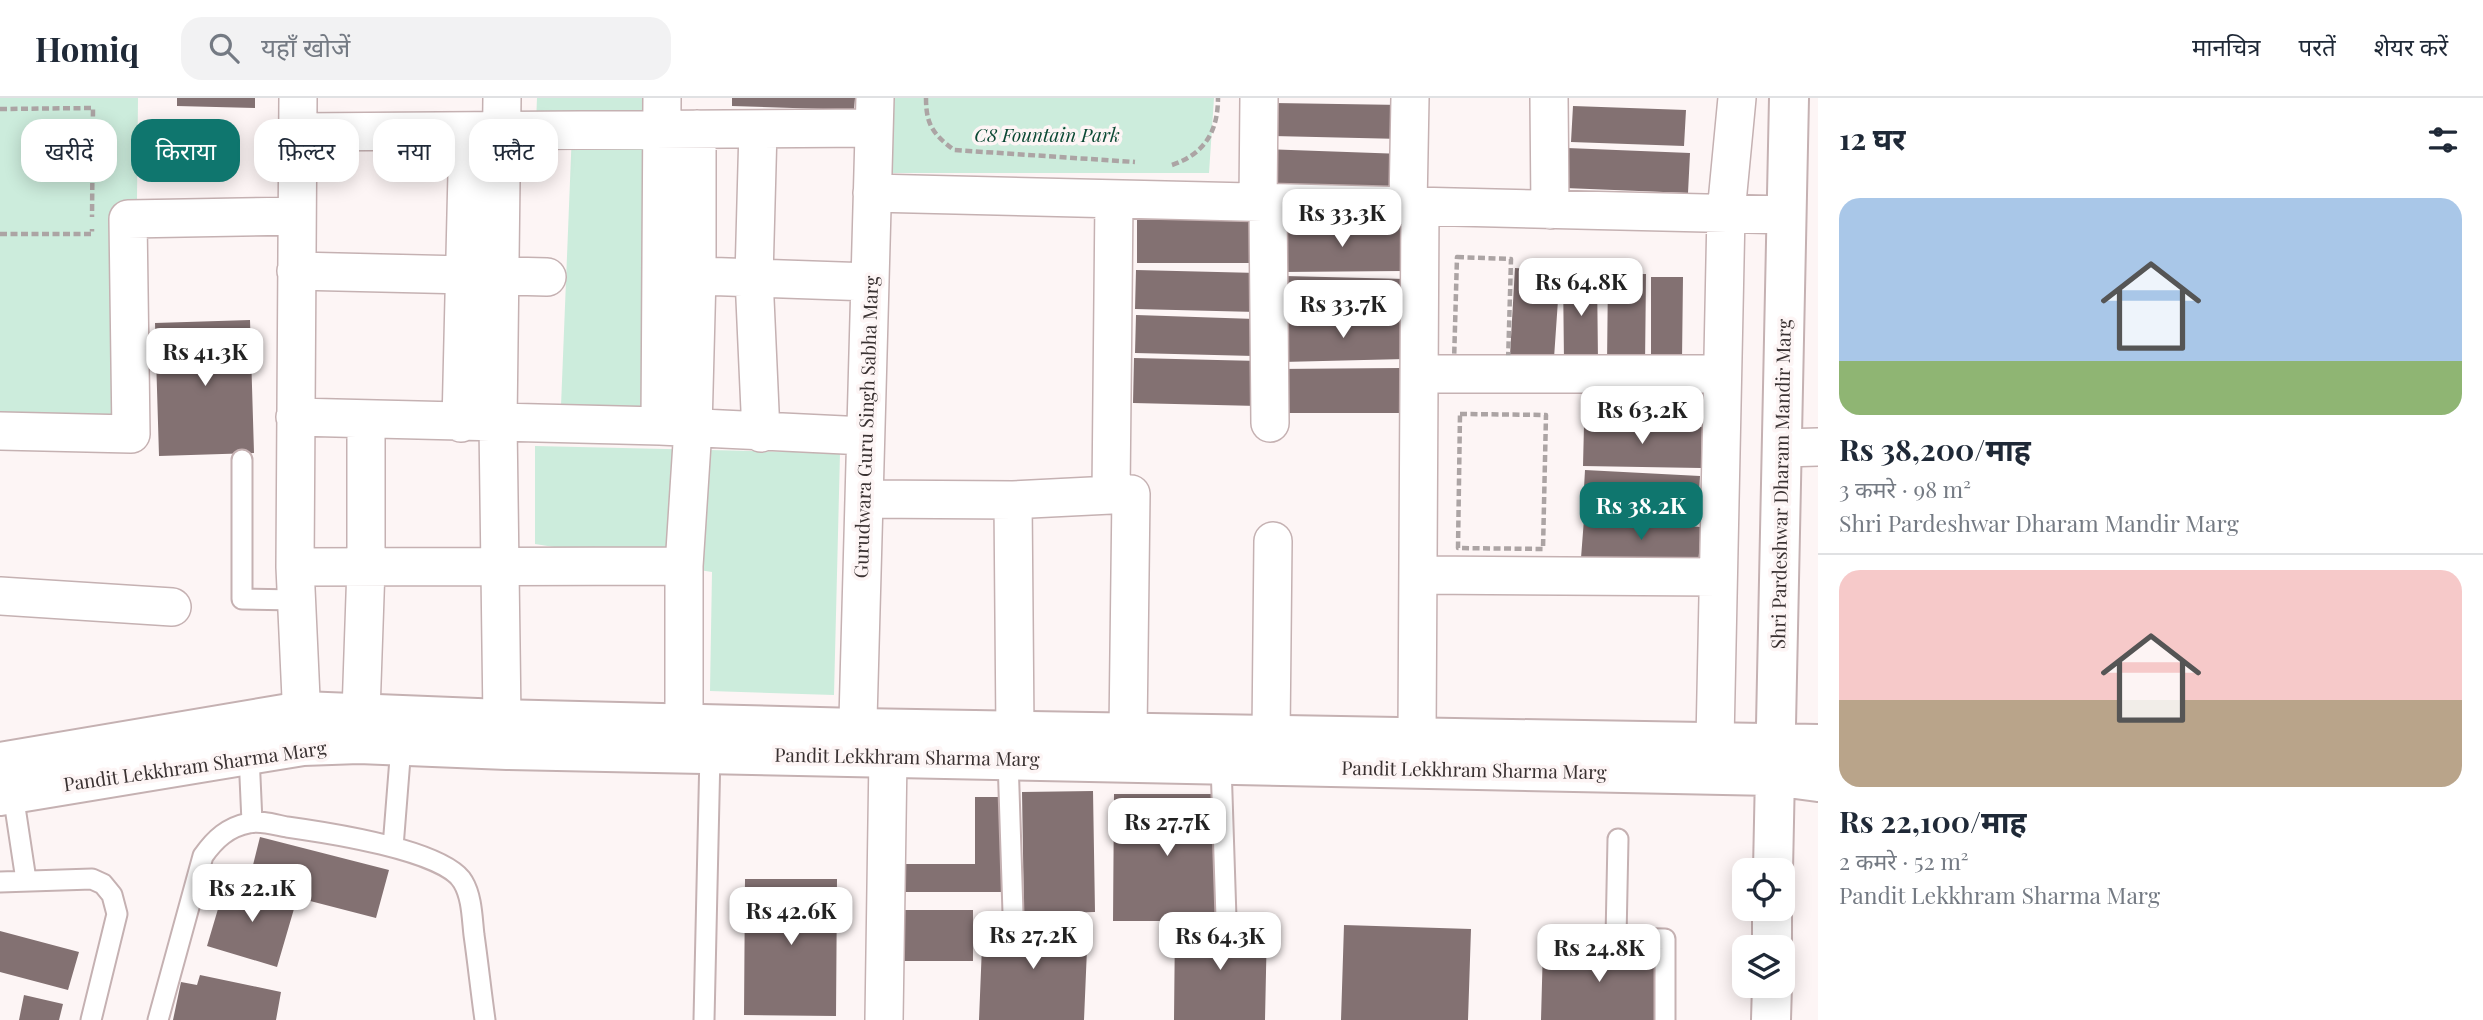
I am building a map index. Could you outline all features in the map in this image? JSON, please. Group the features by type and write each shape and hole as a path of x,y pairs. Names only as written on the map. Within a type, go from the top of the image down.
{"main road":[{"name":"Shri Pardeshwar Dharam Mandir Marg","path":"1773,858 1774,759 1800,448 1786,215 1788,98"},
{"name":"Pandit Lekkhram Sharma Marg","path":"4,784 302,728 361,712 502,719 684,723 868,747"},
{"name":"Pandit Lekkhram Sharma Marg","path":"4,784 249,755 302,728 359,744 710,753 1011,745 1128,732 1715,741 1774,759 1818,782"},
{"name":"Pandit Lekkhram Sharma Marg","path":"1011,745 1221,764 1774,759 1818,744"},
{"path":"1771,1020 1772,998"}],"street":[{"path":"1259,98 1270,423"},
{"path":"1410,98 1419,374 1417,736"},
{"path":"1549,98 1550,210"},
{"path":"1715,741 1726,213 1737,98"},
{"path":"519,119 661,114 697,129 758,129 875,113"},
{"name":"Gurudwara Guru Singh Sabha Marg","path":"875,113 864,499 868,747 884,1020"},
{"path":"661,114 661,275 676,427 684,566 684,723"},
{"path":"302,728 295,584 297,115 469,119"},
{"path":"676,427 697,275 697,129"},
{"path":"758,129 754,276 761,433"},
{"path":"461,423 484,275 488,182"},
{"path":"872,193 1786,215"},
{"path":"1111,494 1114,199"},
{"path":"0,431 131,434 128,219 296,216"},
{"path":"296,271 547,276"},
{"path":"484,275 498,423 502,719"},
{"path":"661,275 754,276 870,282"},
{"path":"1419,374 1722,374"},
{"path":"295,417 676,427 865,436"},
{"path":"361,712 366,568 366,420"},
{"path":"864,499 1013,500 1130,494 1128,732"},
{"path":"1011,745 1013,500"},
{"path":"1270,734 1273,541"},
{"path":"295,584 366,568 684,566"},
{"path":"1418,575 1718,577"},
{"path":"0,596 172,607"}],"lane":[{"path":"242,460 242,599 295,584"},
{"path":"1011,745 1013,913"},
{"path":"393,848 401,746"},
{"path":"704,1020 710,753"},
{"path":"249,755 252,822"},
{"path":"1221,764 1226,918"},
{"path":"4,784 26,880"},
{"path":"158,1020 204,856 214,840 227,831 252,822 322,832 393,848 435,861 453,870 463,882 471,906 485,1020"},
{"path":"1618,839 1616,938 1665,939 1665,1020"},
{"path":"0,881 92,879 103,884 112,895 117,914 91,1020"}],"path":[{"path":"926,98 926,116 939,138 954,150 1145,163"},
{"path":"1158,164 1172,165 1189,159 1207,142 1218,114 1218,98"},
{"path":"0,109 93,108 92,234 0,234"},
{"path":"1457,257 1511,259 1508,363 1454,362 1456,312 1457,257"},
{"path":"1460,414 1546,415 1543,549 1458,548 1460,455 1460,414"}],"green space":[{"path":"0,98 138,98 138,119 131,119 131,182 137,182 137,199 114,210 122,423 0,420"},
{"path":"537,98 652,98 648,410 561,406 572,131 558,128 558,119 536,119"},
{"name":"C8 Fountain Park","path":"885,98 1214,98 1209,173 879,173"},
{"path":"535,446 840,453 834,695 710,691 712,572 535,544"}],"building":[{"path":"177,98 255,98 255,108 177,106"},
{"path":"732,98 855,98 854,110 732,106"},
{"path":"1274,103 1403,105 1402,139 1273,136"},
{"path":"1573,106 1686,110 1684,146 1571,142"},
{"path":"1567,148 1690,153 1688,193 1565,188"},
{"path":"1263,149 1403,154 1402,195 1261,190"},
{"path":"1137,217 1258,217 1258,263 1137,263"},
{"path":"1281,226 1403,226 1403,271 1281,272"},
{"path":"1515,268 1560,271 1554,358 1510,355"},
{"path":"1136,270 1258,273 1257,312 1135,309"},
{"path":"1563,273 1597,273 1598,362 1564,362"},
{"path":"1608,274 1646,274 1645,365 1607,365"},
{"path":"1285,276 1406,279 1405,315 1284,312"},
{"path":"1651,277 1683,277 1682,360 1651,360"},
{"path":"1136,315 1255,319 1254,356 1135,353"},
{"path":"1403,318 1405,359 1282,362 1281,321"},
{"path":"250,320 254,453 159,456 155,323"},
{"path":"1134,358 1259,361 1258,406 1133,403"},
{"path":"1401,368 1401,413 1275,413 1275,369"},
{"path":"1699,374 1700,420 1582,421 1582,375"},
{"path":"1584,425 1702,427 1701,468 1583,466"},
{"path":"1585,470 1700,476 1698,511 1583,506"},
{"path":"1584,519 1701,527 1698,566 1581,558"},
{"path":"1093,791 1095,912 1024,914 1022,792"},
{"path":"1114,794 1221,794 1221,921 1113,921"},
{"path":"975,797 1007,797 1006,892 894,892 895,864 975,864"},
{"path":"260,837 389,870 376,918 248,885"},
{"path":"745,879 837,879 836,1016 744,1015"},
{"path":"226,882 296,902 277,967 207,946"},
{"path":"892,910 973,910 973,961 893,961"},
{"path":"983,921 1088,925 1084,1020 979,1020"},
{"path":"1175,924 1267,925 1265,1020 1174,1020"},
{"path":"1344,925 1471,929 1468,1020 1341,1020"},
{"path":"0,931 79,952 68,990 0,972"},
{"path":"1543,946 1657,949 1655,1020 1541,1020"},
{"path":"200,975 281,992 276,1020 173,1020 181,982 197,985"},
{"path":"24,995 63,1004 59,1020 19,1020"}]}
